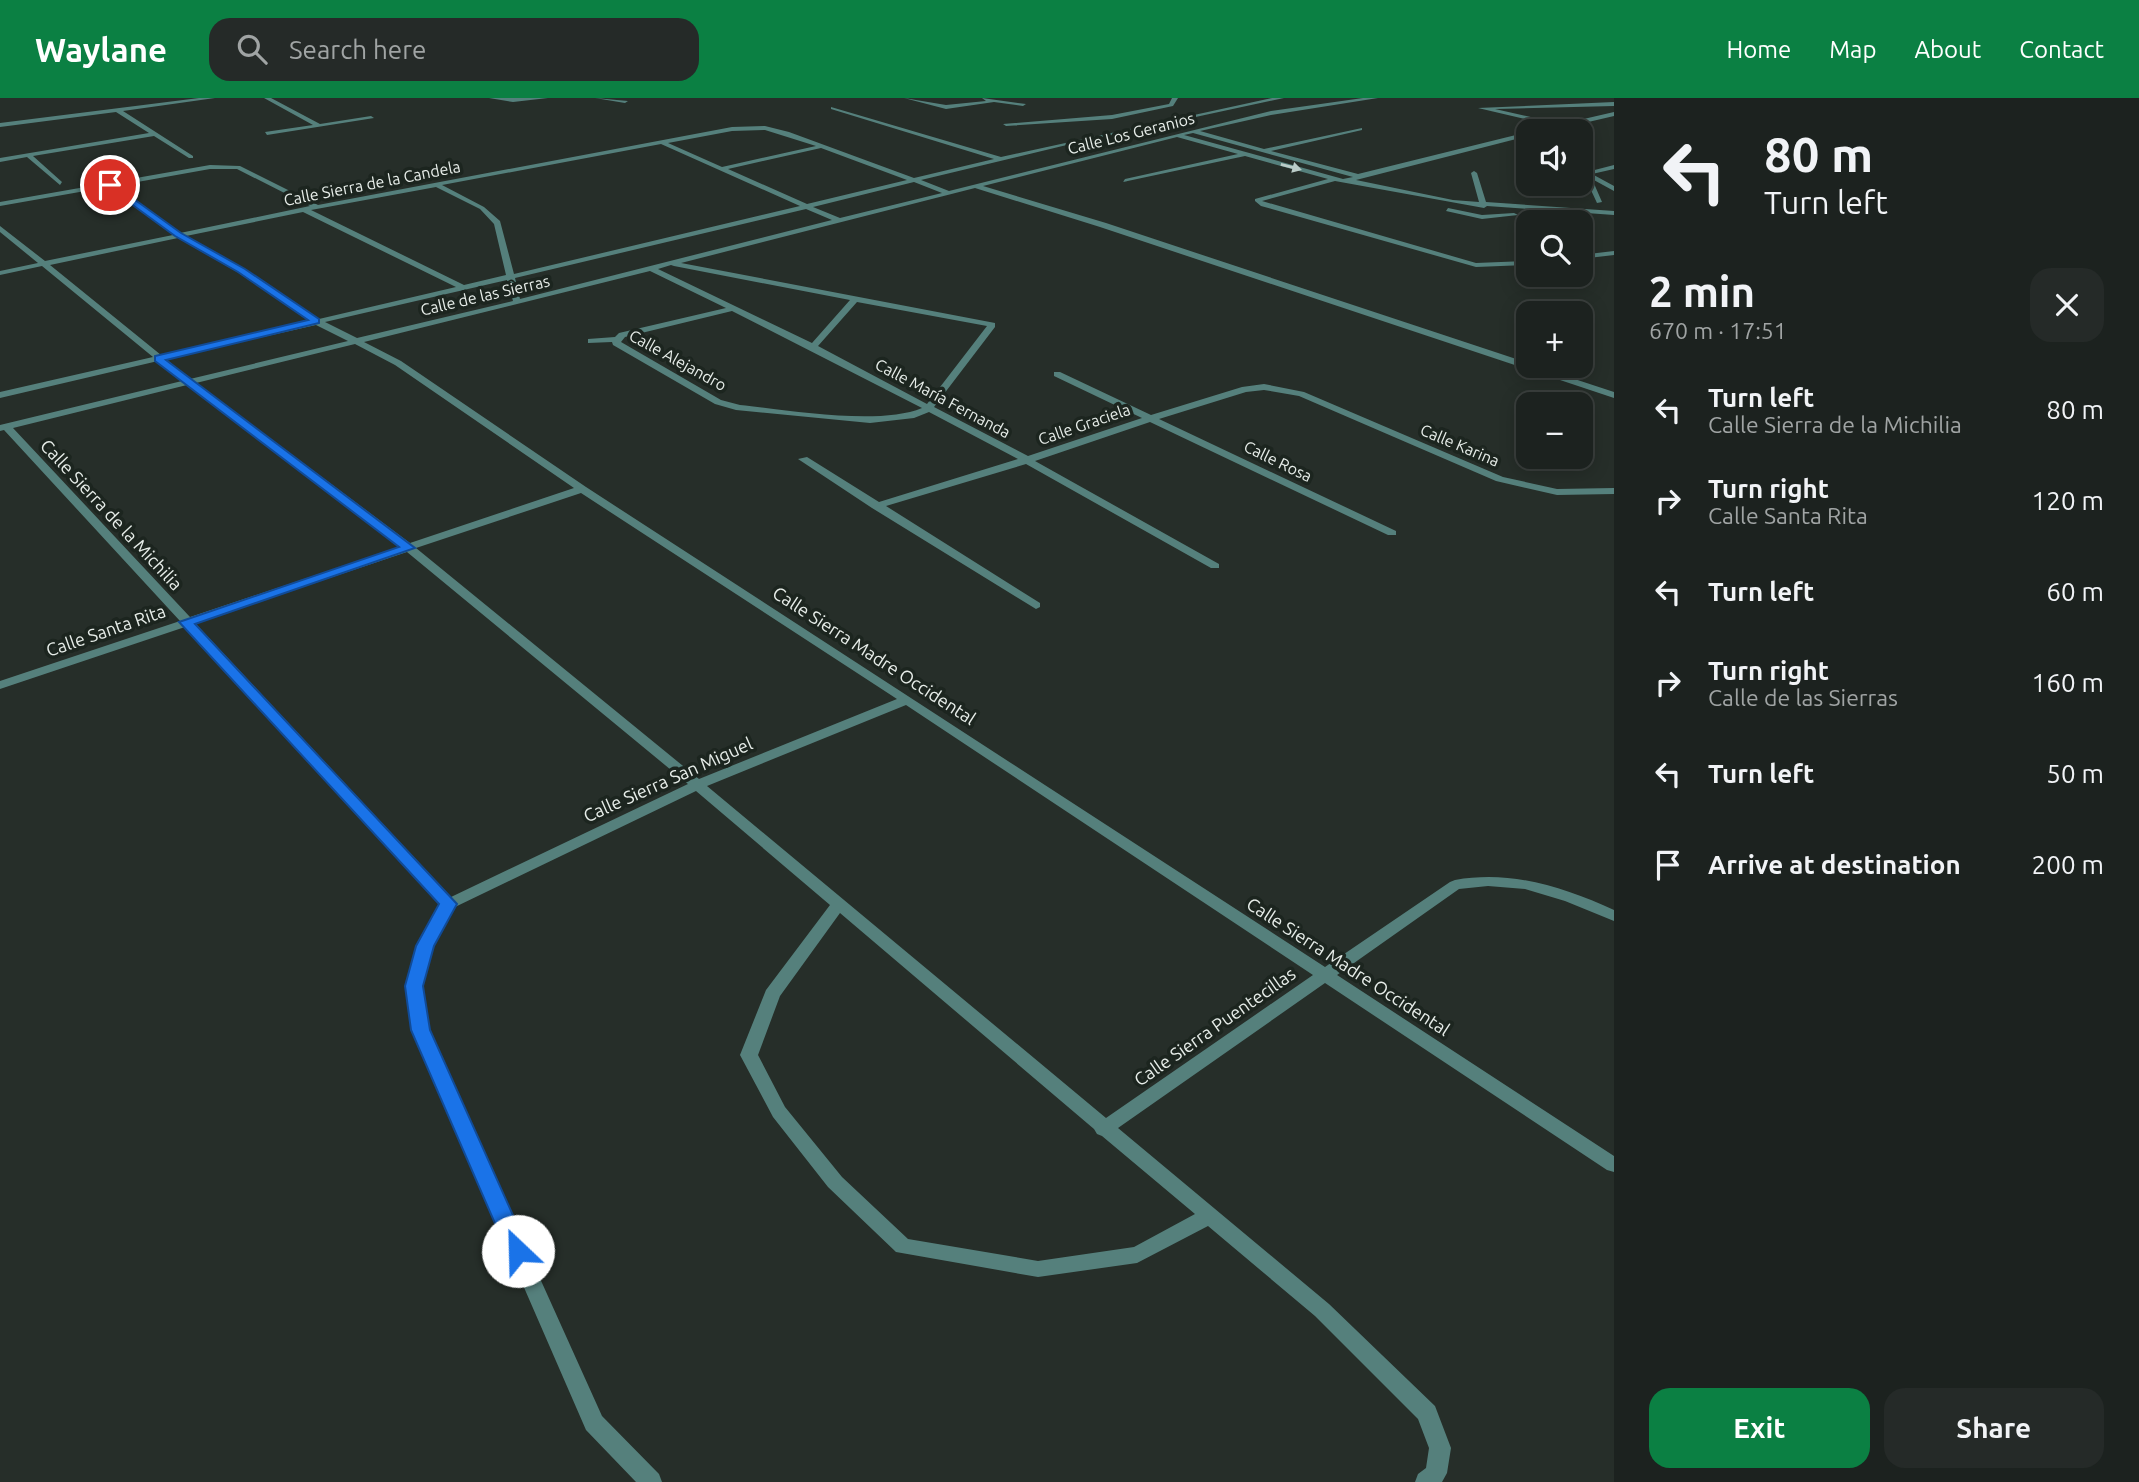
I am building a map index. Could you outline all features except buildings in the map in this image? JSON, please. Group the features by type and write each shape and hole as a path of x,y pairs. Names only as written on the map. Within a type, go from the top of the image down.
{"street":[{"path":"0,125 212,98"},
{"path":"267,98 318,125"},
{"path":"492,98 545,98"},
{"path":"598,98 625,101"},
{"path":"907,98 946,107 991,102 1023,104"},
{"path":"979,98 991,102"},
{"path":"1152,98 1150,103 1154,110"},
{"path":"1006,124 1112,117 1171,105 1175,98"},
{"name":"Calle de las Sierras","path":"0,395 511,277 912,179 1281,98"},
{"name":"Calle Los Geranios","path":"977,187 1271,113 1376,98"},
{"path":"1532,119 1481,107 1614,104"},
{"path":"833,108 1002,159"},
{"path":"117,110 191,157"},
{"path":"1592,119 1614,114"},
{"path":"267,133 371,118"},
{"name":"Calle Sierra de la Candela","path":"0,273 317,207 750,127 788,133 949,193"},
{"path":"1125,181 1360,129"},
{"path":"1194,132 1358,176 1516,137"},
{"path":"0,160 153,134"},
{"path":"1178,136 1336,179 1434,200 1484,206 1614,213"},
{"path":"663,143 840,221"},
{"path":"724,168 818,146"},
{"path":"28,155 60,183"},
{"path":"0,204 210,167 231,166 317,207"},
{"path":"1593,172 1614,167"},
{"path":"1474,173 1484,206"},
{"path":"1348,181 1361,177 1358,176"},
{"path":"1593,177 1614,189"},
{"path":"1336,179 1257,200 1263,205 1476,264 1516,264"},
{"name":"Calle Sierra Madre Occidental","path":"110,185 178,235 242,271 316,321 398,363 582,489 1614,1165"},
{"path":"438,186 490,215 497,223 517,302"},
{"path":"977,187 1116,229 1614,395"},
{"name":"Calle de las Sierras","path":"3,427 977,187"},
{"path":"1383,189 1474,216 1508,216 1536,209"},
{"path":"1593,189 1599,202"},
{"path":"304,210 464,288"},
{"path":"0,228 158,359 409,548 697,785 1103,1129 1322,1310 1427,1413 1440,1448 1436,1473 1426,1482"},
{"path":"1593,255 1614,253"},
{"path":"670,263 855,299 995,321 928,409"},
{"name":"Calle María Fernanda","path":"651,268 730,309 813,347 1027,460 1214,566"},
{"path":"813,347 855,299"},
{"name":"Calle Alejandro","path":"730,309 617,338 616,343 718,401 739,408 870,420 914,415 928,409"},
{"path":"591,341 617,338"},
{"name":"Calle Rosa","path":"1057,374 1392,533"},
{"name":"Calle Karina","path":"1151,418 1245,389 1273,388 1301,394 1500,479 1557,492 1614,491"},
{"name":"Calle Graciela","path":"876,506 1027,460 1151,418"},
{"name":"Calle Sierra de la Michilia","path":"3,427 449,904"},
{"path":"803,459 1036,605"},
{"name":"Calle Santa Rita","path":"0,685 582,489"},
{"name":"Calle Sierra San Miguel","path":"449,904 697,785 907,700"},
{"name":"Calle Sierra Puentecillas","path":"1103,1129 1322,974 1455,885 1492,880 1536,886 1614,916"},
{"path":"449,904 425,946 414,986 420,1030 594,1423 651,1482"},
{"path":"838,905 772,994 749,1055 779,1112 835,1182 902,1246 1038,1269 1137,1255 1209,1216"}],"route":[{"path":"110,185 178,235 242,271 316,321 158,359 409,548 186,622 449,904 425,946 414,986 420,1030 518,1251"}]}
